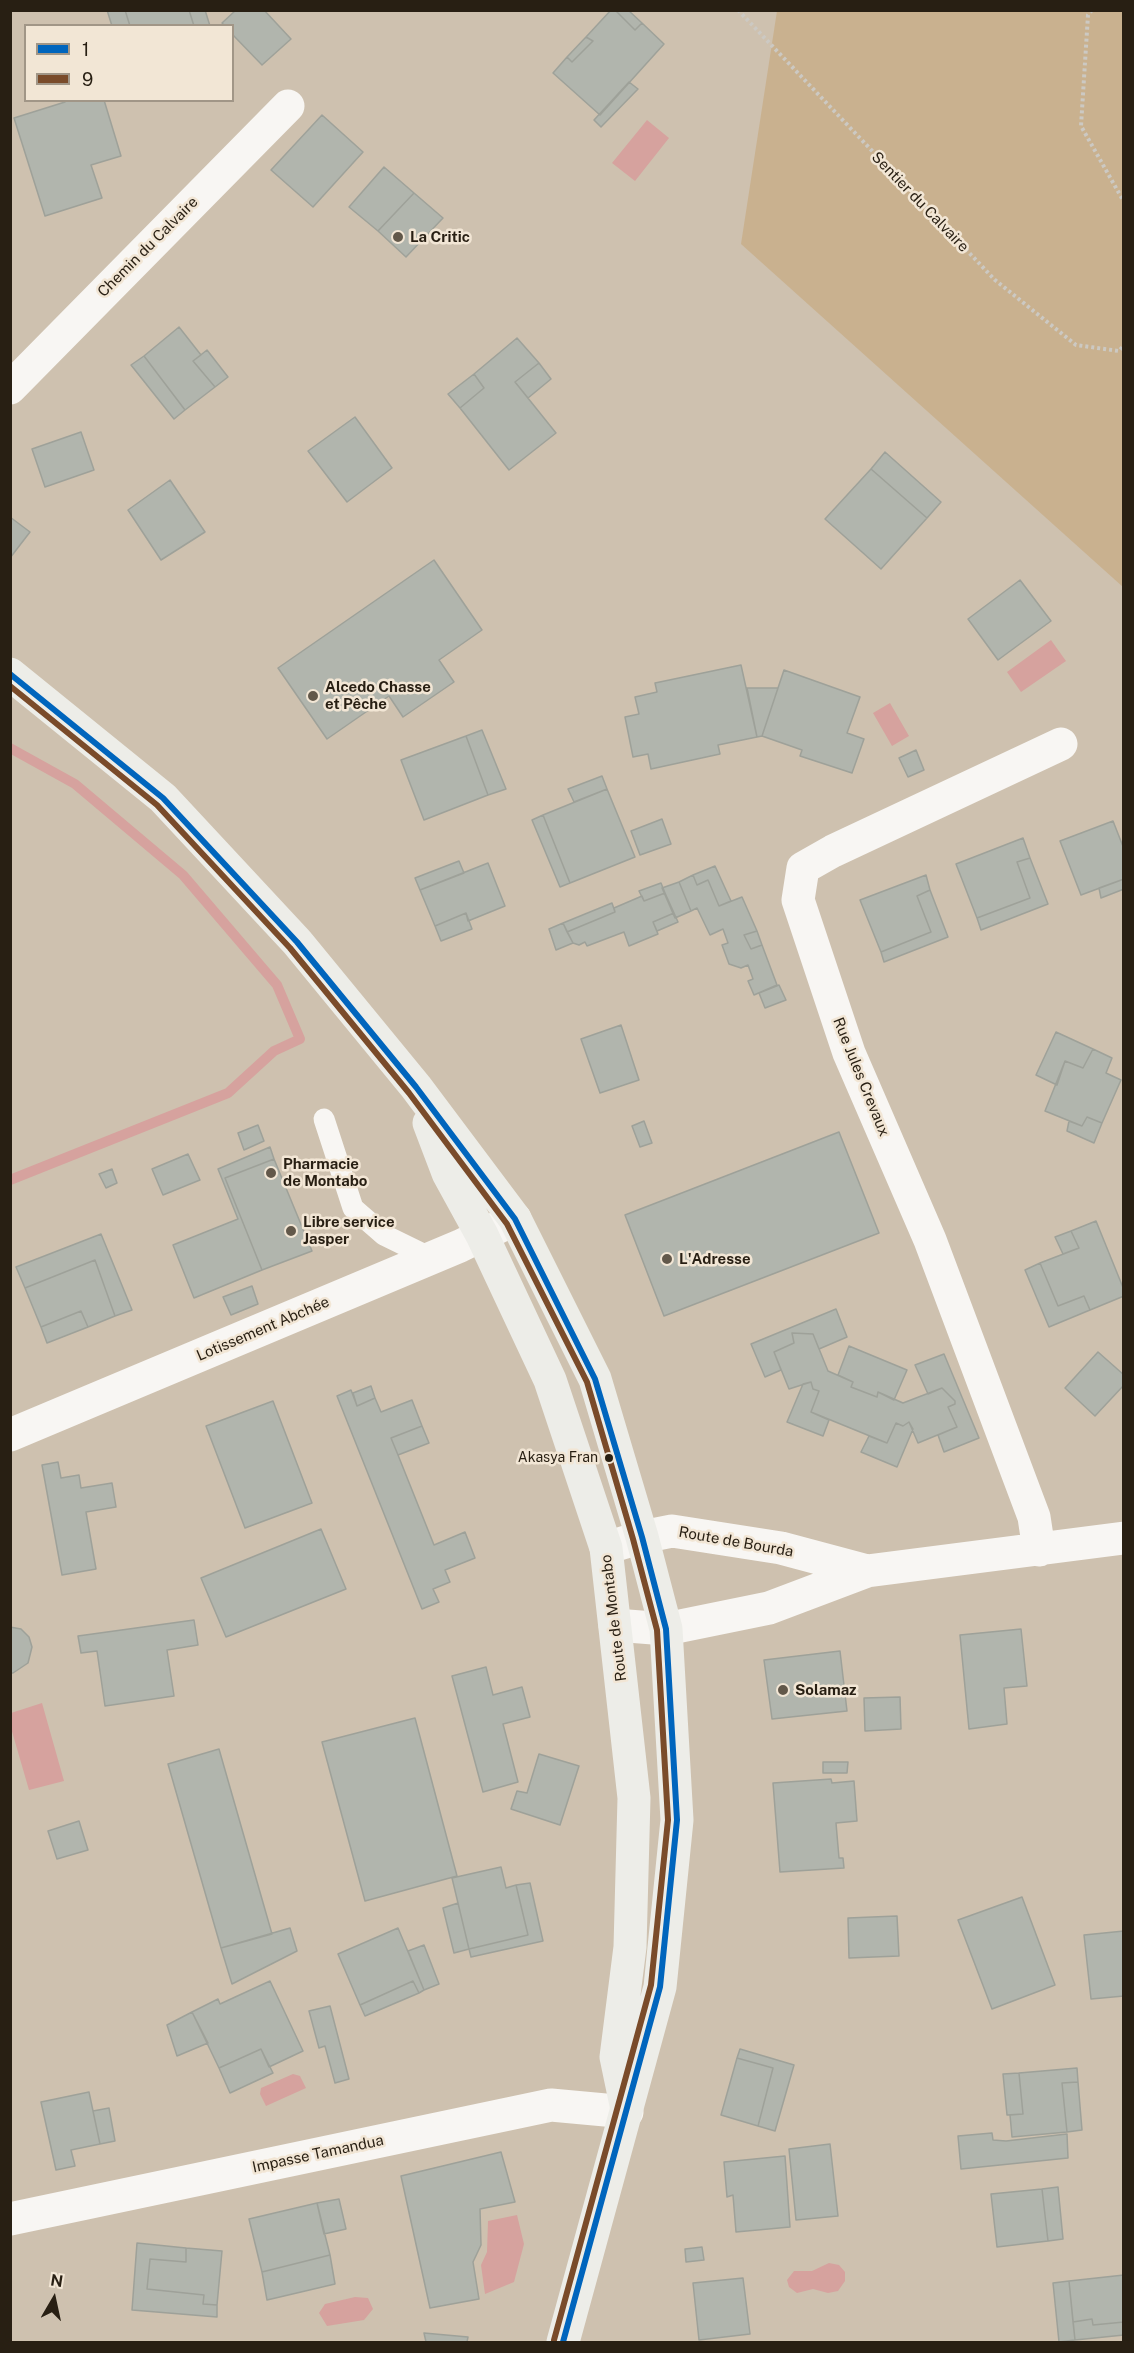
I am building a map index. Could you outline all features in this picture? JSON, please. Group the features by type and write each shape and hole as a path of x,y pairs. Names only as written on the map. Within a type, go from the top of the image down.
{"main road":[{"name":"Route de Montabo","path":"10,674 163,798 297,942 416,1087 515,1219 595,1379 642,1537 666,1629 676,1820 660,1988 563,2343"},
{"name":"Route de Montabo","path":"416,1087 448,1173 482,1235 550,1380 606,1548 634,1798 630,1947 616,2057 627,2112"}],"street":[{"name":"Chemin du Calvaire","path":"10,388 288,106"},
{"name":"Rue Jules Crevaux","path":"1039,1550 1030,1506 930,1240 849,1053 798,900 803,868 833,850 1061,744"},
{"name":"Lotissement Abchée","path":"10,1436 431,1258 515,1219"},
{"name":"Route de Bourda","path":"606,1548 672,1531 781,1548 867,1571"},
{"name":"Route de Bourda","path":"615,1625 666,1629 769,1608 867,1571 1124,1538"},
{"name":"Impasse Tamandua","path":"10,2219 551,2105 627,2112"}],"lane":[{"path":"324,1119 352,1208 384,1235 431,1258"}],"path":[{"name":"Sentier du Calvaire","path":"738,10 995,280 1076,345 1119,351 1124,345"},
{"path":"1092,10 1088,15 1081,126 1124,202"}],"shaded area":[{"path":"777,11 1123,11 1123,587 741,244"},
{"path":"647,120 669,138 635,181 612,163"},
{"path":"1051,640 1066,661 1021,692 1007,672"},
{"path":"890,703 909,736 892,746 873,713"},
{"path":"42,1703 64,1781 29,1790 11,1728 11,1713"},
{"path":"293,2074 300,2076 306,2088 266,2106 260,2094 261,2088"},
{"path":"517,2215 524,2244 514,2282 485,2294 481,2265 487,2252 488,2221"},
{"path":"829,2263 839,2265 845,2272 845,2281 838,2291 828,2293 813,2289 797,2293 789,2287 787,2280 794,2271 812,2271"},
{"path":"355,2297 368,2298 373,2309 364,2320 327,2326 319,2313 325,2304"}],"building":[{"path":"107,10 125,10 129,24 111,24"},
{"path":"125,10 189,10 193,24 129,24"},
{"path":"189,10 205,10 209,24 193,24"},
{"path":"236,10 264,10 291,39 262,65 234,36 234,24 222,23"},
{"path":"611,10 615,10 635,30 642,23 664,44 600,115 553,73 567,57 572,62 593,41 586,37"},
{"path":"615,10 628,10 642,23 635,30"},
{"path":"586,37 593,41 572,62 567,57"},
{"path":"629,82 638,89 601,127 594,120"},
{"path":"65,102 105,102 121,156 91,165 102,198 45,216 14,118"},
{"path":"322,115 363,152 313,207 271,170"},
{"path":"384,167 414,193 378,231 349,207"},
{"path":"414,193 443,218 406,257 378,231"},
{"path":"179,327 201,355 193,361 215,387 185,410 144,356"},
{"path":"517,338 539,363 515,382 556,433 509,470 460,408 484,388 474,374"},
{"path":"207,350 228,377 215,387 193,361"},
{"path":"144,356 185,410 174,419 131,365"},
{"path":"539,363 551,379 528,398 515,382"},
{"path":"474,374 484,388 460,408 448,394"},
{"path":"355,417 392,468 347,502 308,451"},
{"path":"81,432 94,470 45,487 32,449"},
{"path":"885,452 941,502 927,518 871,469"},
{"path":"871,469 927,518 881,569 825,519"},
{"path":"170,480 205,532 161,560 128,510"},
{"path":"10,517 30,532 10,558"},
{"path":"434,560 482,630 439,660 454,682 403,717 389,696 327,739 278,668"},
{"path":"1020,580 1051,621 998,660 968,619"},
{"path":"741,665 757,737 718,745 720,754 651,769 648,754 633,757 625,717 639,714 635,697 657,692 655,683"},
{"path":"784,670 860,697 847,733 864,739 852,773 800,756 802,750 762,736"},
{"path":"747,688 778,688 762,736 757,737"},
{"path":"482,730 506,789 488,795 466,736"},
{"path":"466,736 488,795 424,820 401,760"},
{"path":"916,750 924,770 908,777 899,758"},
{"path":"602,776 607,789 574,802 568,789"},
{"path":"607,789 635,857 570,883 543,815"},
{"path":"543,815 570,883 560,887 532,820"},
{"path":"662,819 671,844 640,855 631,831"},
{"path":"1113,821 1124,849 1124,879 1081,895 1060,841"},
{"path":"1023,838 1030,858 1017,862 1030,898 977,918 956,864"},
{"path":"1030,858 1048,904 981,930 977,918 1030,898 1017,862"},
{"path":"459,861 464,873 420,890 415,878"},
{"path":"488,863 505,906 468,921 466,913 435,926 420,890"},
{"path":"715,866 731,901 719,906 708,880 697,885 693,875"},
{"path":"693,875 697,885 708,880 719,906 742,897 757,931 744,935 751,949 762,945 777,985 754,995 748,981 753,979 748,965 741,968 729,964 722,945 728,943 723,929 710,935 697,908 691,911 679,882"},
{"path":"926,875 930,890 917,896 931,932 881,952 860,900"},
{"path":"1124,879 1124,889 1101,898 1099,888"},
{"path":"679,882 691,911 675,918 662,888"},
{"path":"661,883 665,893 644,901 639,891"},
{"path":"930,890 948,937 884,962 881,952 931,932 917,896"},
{"path":"665,893 674,913 653,922 658,934 629,946 624,932 587,946 585,942 579,945 573,943 567,932 615,912 614,908 642,896 644,901"},
{"path":"612,903 615,912 567,932 563,923"},
{"path":"466,913 472,929 441,941 435,926"},
{"path":"674,913 678,922 657,931 653,922"},
{"path":"563,923 573,943 556,950 549,929"},
{"path":"757,931 762,945 751,949 744,935"},
{"path":"779,985 786,1000 765,1008 759,993"},
{"path":"621,1025 639,1080 600,1093 581,1039"},
{"path":"1056,1032 1093,1049 1083,1068 1065,1061 1057,1085 1036,1075"},
{"path":"1093,1049 1112,1058 1106,1073 1121,1080 1102,1123 1087,1117 1082,1126 1045,1111 1065,1061 1083,1068"},
{"path":"1087,1117 1102,1123 1094,1143 1067,1131 1069,1121 1082,1126"},
{"path":"644,1121 652,1143 640,1147 632,1126"},
{"path":"258,1125 264,1141 244,1150 238,1133"},
{"path":"839,1132 879,1233 664,1316 625,1215"},
{"path":"270,1147 274,1159 225,1178 262,1270 194,1298 173,1245 238,1219 218,1169"},
{"path":"188,1154 200,1180 163,1195 152,1169"},
{"path":"274,1159 312,1251 262,1270 225,1178"},
{"path":"112,1169 117,1183 106,1188 99,1174"},
{"path":"1096,1221 1124,1290 1124,1296 1090,1310 1084,1296 1058,1306 1040,1263 1079,1248 1071,1231"},
{"path":"1071,1231 1079,1248 1063,1254 1055,1237"},
{"path":"101,1234 132,1310 115,1316 95,1260 25,1288 16,1267"},
{"path":"95,1260 115,1316 88,1327 81,1311 41,1327 25,1288"},
{"path":"1040,1263 1058,1306 1084,1296 1090,1310 1049,1327 1025,1270"},
{"path":"252,1286 258,1304 231,1315 223,1297"},
{"path":"836,1309 847,1337 819,1349 813,1334 792,1333 794,1343 774,1352 781,1370 765,1377 751,1344"},
{"path":"81,1311 88,1327 47,1343 41,1327"},
{"path":"792,1333 813,1334 828,1371 853,1382 851,1387 877,1397 878,1392 903,1403 942,1388 955,1401 955,1404 948,1407 957,1427 918,1443 909,1422 903,1426 896,1423 887,1443 811,1412 819,1391 813,1389 811,1382 789,1389 774,1352 794,1343"},
{"path":"849,1346 907,1370 894,1400 878,1392 877,1397 851,1387 853,1382 838,1375"},
{"path":"1098,1352 1124,1375 1124,1385 1095,1416 1065,1388"},
{"path":"944,1354 979,1438 944,1452 938,1435 957,1427 948,1407 955,1404 955,1401 942,1388 928,1394 915,1365"},
{"path":"811,1382 813,1389 819,1391 811,1412 829,1420 823,1436 787,1422 803,1384"},
{"path":"371,1386 375,1398 357,1406 353,1393"},
{"path":"351,1390 357,1406 375,1398 381,1412 412,1400 422,1426 391,1438 434,1545 465,1532 475,1558 445,1570 450,1582 433,1589 439,1602 422,1609 337,1396"},
{"path":"273,1401 312,1503 245,1528 206,1426"},
{"path":"909,1422 913,1429 897,1467 861,1452 869,1436 887,1443 896,1423 903,1426"},
{"path":"422,1426 429,1443 398,1455 391,1438"},
{"path":"58,1462 61,1478 79,1475 81,1488 112,1483 116,1507 86,1512 96,1569 62,1575 42,1465"},
{"path":"321,1529 346,1589 226,1637 201,1578"},
{"path":"194,1620 198,1645 167,1650 174,1696 105,1706 97,1651 81,1653 78,1636"},
{"path":"10,1627 21,1629 29,1637 32,1647 28,1663 13,1673 10,1673"},
{"path":"1021,1629 1027,1686 1004,1688 1007,1724 969,1729 960,1635"},
{"path":"840,1651 847,1711 772,1719 764,1660"},
{"path":"486,1667 493,1695 522,1687 530,1717 503,1724 518,1782 483,1792 452,1676"},
{"path":"900,1697 901,1729 865,1731 864,1698"},
{"path":"415,1718 457,1876 365,1901 322,1742"},
{"path":"219,1749 272,1934 221,1948 168,1764"},
{"path":"539,1754 579,1766 560,1825 511,1809 517,1791 527,1793"},
{"path":"823,1762 848,1762 847,1773 823,1773"},
{"path":"831,1779 832,1783 854,1781 857,1821 836,1823 839,1858 843,1858 844,1868 780,1872 773,1783"},
{"path":"79,1821 88,1850 57,1859 48,1831"},
{"path":"501,1867 506,1888 516,1885 528,1935 469,1949 452,1878"},
{"path":"530,1883 543,1941 471,1957 469,1949 528,1935 516,1885"},
{"path":"1022,1897 1055,1985 992,2009 958,1920"},
{"path":"458,1903 469,1949 454,1953 443,1908"},
{"path":"897,1916 899,1956 849,1958 848,1918"},
{"path":"290,1928 297,1951 232,1984 221,1948"},
{"path":"398,1928 424,1990 419,1993 413,1981 360,2005 338,1954"},
{"path":"1124,1931 1124,1996 1091,1999 1084,1935"},
{"path":"424,1945 439,1984 424,1990 408,1951"},
{"path":"270,1981 303,2051 269,2067 261,2049 219,2068 192,2012 218,1999 220,2004"},
{"path":"413,1981 419,1993 365,2016 360,2005"},
{"path":"330,2006 349,2079 335,2083 325,2046 319,2048 309,2011"},
{"path":"192,2012 208,2043 177,2056 167,2025"},
{"path":"261,2049 273,2073 230,2093 219,2068"},
{"path":"740,2049 794,2065 775,2131 758,2126 773,2068 737,2058"},
{"path":"737,2058 773,2068 758,2126 721,2115"},
{"path":"1077,2068 1078,2082 1062,2083 1067,2132 1012,2137 1010,2115 1023,2114 1019,2073"},
{"path":"1019,2073 1023,2114 1007,2115 1003,2074"},
{"path":"1078,2082 1082,2130 1067,2132 1062,2083"},
{"path":"89,2092 100,2144 71,2150 75,2166 56,2170 41,2102"},
{"path":"109,2108 115,2141 100,2144 93,2111"},
{"path":"992,2133 993,2140 1006,2141 1067,2134 1068,2158 961,2169 958,2136"},
{"path":"830,2144 838,2216 796,2220 789,2149"},
{"path":"501,2152 515,2202 480,2209 481,2245 473,2262 479,2299 430,2308 401,2176"},
{"path":"785,2156 790,2227 736,2232 733,2195 727,2197 724,2162"},
{"path":"1058,2187 1063,2239 1048,2241 1042,2189"},
{"path":"1042,2189 1048,2241 997,2247 991,2194"},
{"path":"339,2199 346,2229 324,2234 317,2203"},
{"path":"317,2203 330,2255 262,2272 249,2219"},
{"path":"137,2243 186,2248 186,2262 150,2259 147,2289 204,2295 203,2304 217,2305 217,2317 132,2310"},
{"path":"702,2247 704,2260 686,2262 685,2249"},
{"path":"186,2248 222,2251 217,2305 203,2304 204,2295 147,2289 150,2259 186,2262"},
{"path":"330,2255 335,2284 267,2300 262,2272"},
{"path":"1124,2275 1124,2322 1093,2325 1092,2319 1073,2322 1069,2281"},
{"path":"743,2278 750,2334 699,2340 693,2283"},
{"path":"1069,2281 1075,2340 1059,2342 1053,2283"},
{"path":"1092,2319 1093,2325 1124,2322 1124,2335 1075,2340 1073,2322"},
{"path":"424,2333 468,2337 467,2342 426,2342"}],"waterway":[{"path":"10,748 75,784 183,875 277,985 300,1039 274,1051 228,1093 10,1180"}],"transit line":[{"name":"1","path":"10,674 163,798 297,942 416,1087 515,1219 595,1379 642,1537 666,1629 677,1820 660,1987 563,2342"},
{"name":"9","path":"10,686 157,805 290,948 409,1093 507,1224 587,1382 657,1630 668,1820 651,1985 554,2340"}],"place":[{"name":"La Critic","path":"398,237"},
{"name":"Alcedo Chasse et Pêche","path":"313,696"},
{"name":"Pharmacie de Montabo","path":"271,1173"},
{"name":"Libre service Jasper","path":"291,1231"},
{"name":"L'Adresse","path":"667,1259"},
{"name":"Akasya Fran","path":"609,1458"},
{"name":"Solamaz","path":"783,1690"}]}
